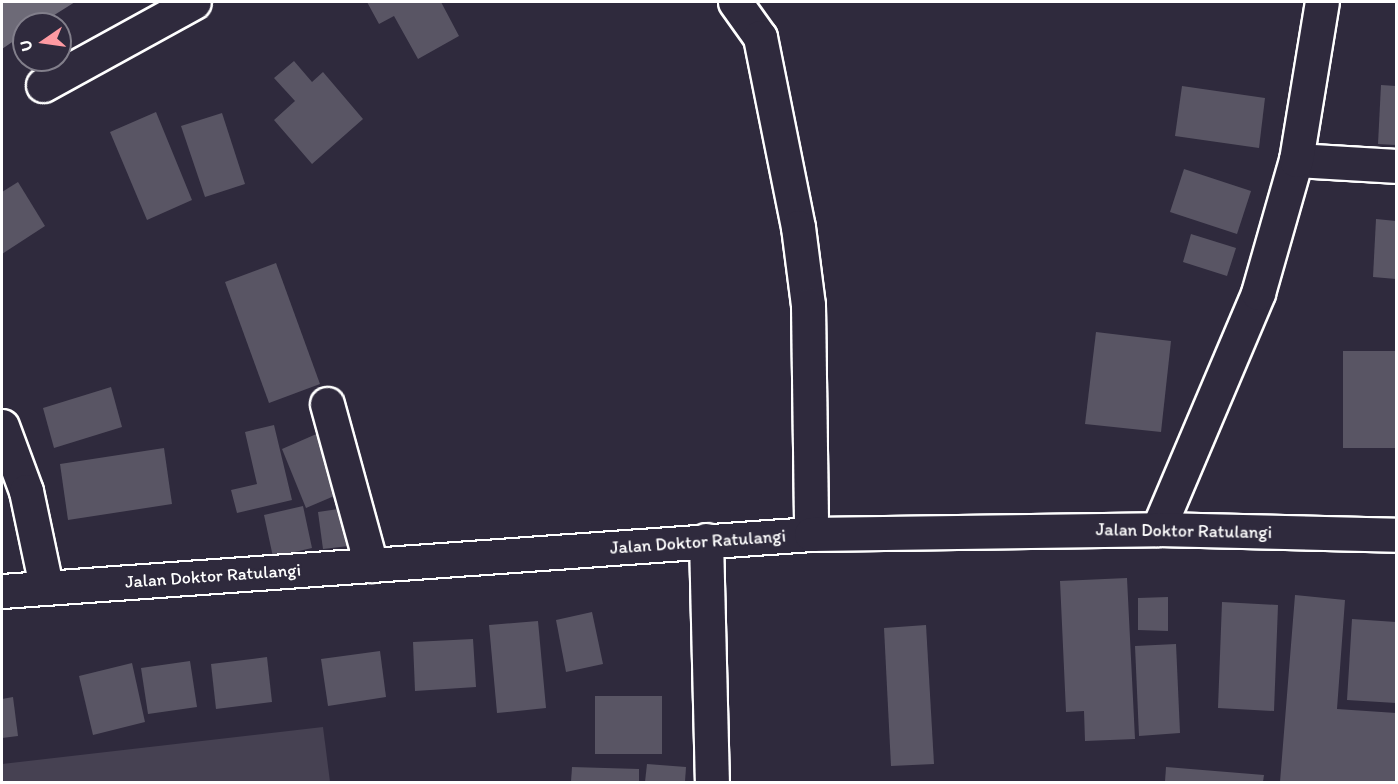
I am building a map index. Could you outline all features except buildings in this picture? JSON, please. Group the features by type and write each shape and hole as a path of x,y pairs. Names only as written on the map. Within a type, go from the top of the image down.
{"main road":[{"path":"44,85 194,2"},
{"path":"735,2 760,37 798,227 808,305 811,534"},
{"path":"1158,529 1258,292 1296,160 1322,2"},
{"path":"1296,160 1396,166"},
{"path":"327,404 371,565"},
{"path":"2,426 26,491 46,586"},
{"name":"Jalan Doktor Ratulangi","path":"2,591 46,586 811,534 1158,529 1396,535"},
{"path":"706,540 712,783"}],"shaded area":[{"path":"2,2 75,2 59,12 12,12 12,42 2,49"},
{"path":"323,727 330,782 2,782 2,764"}]}
